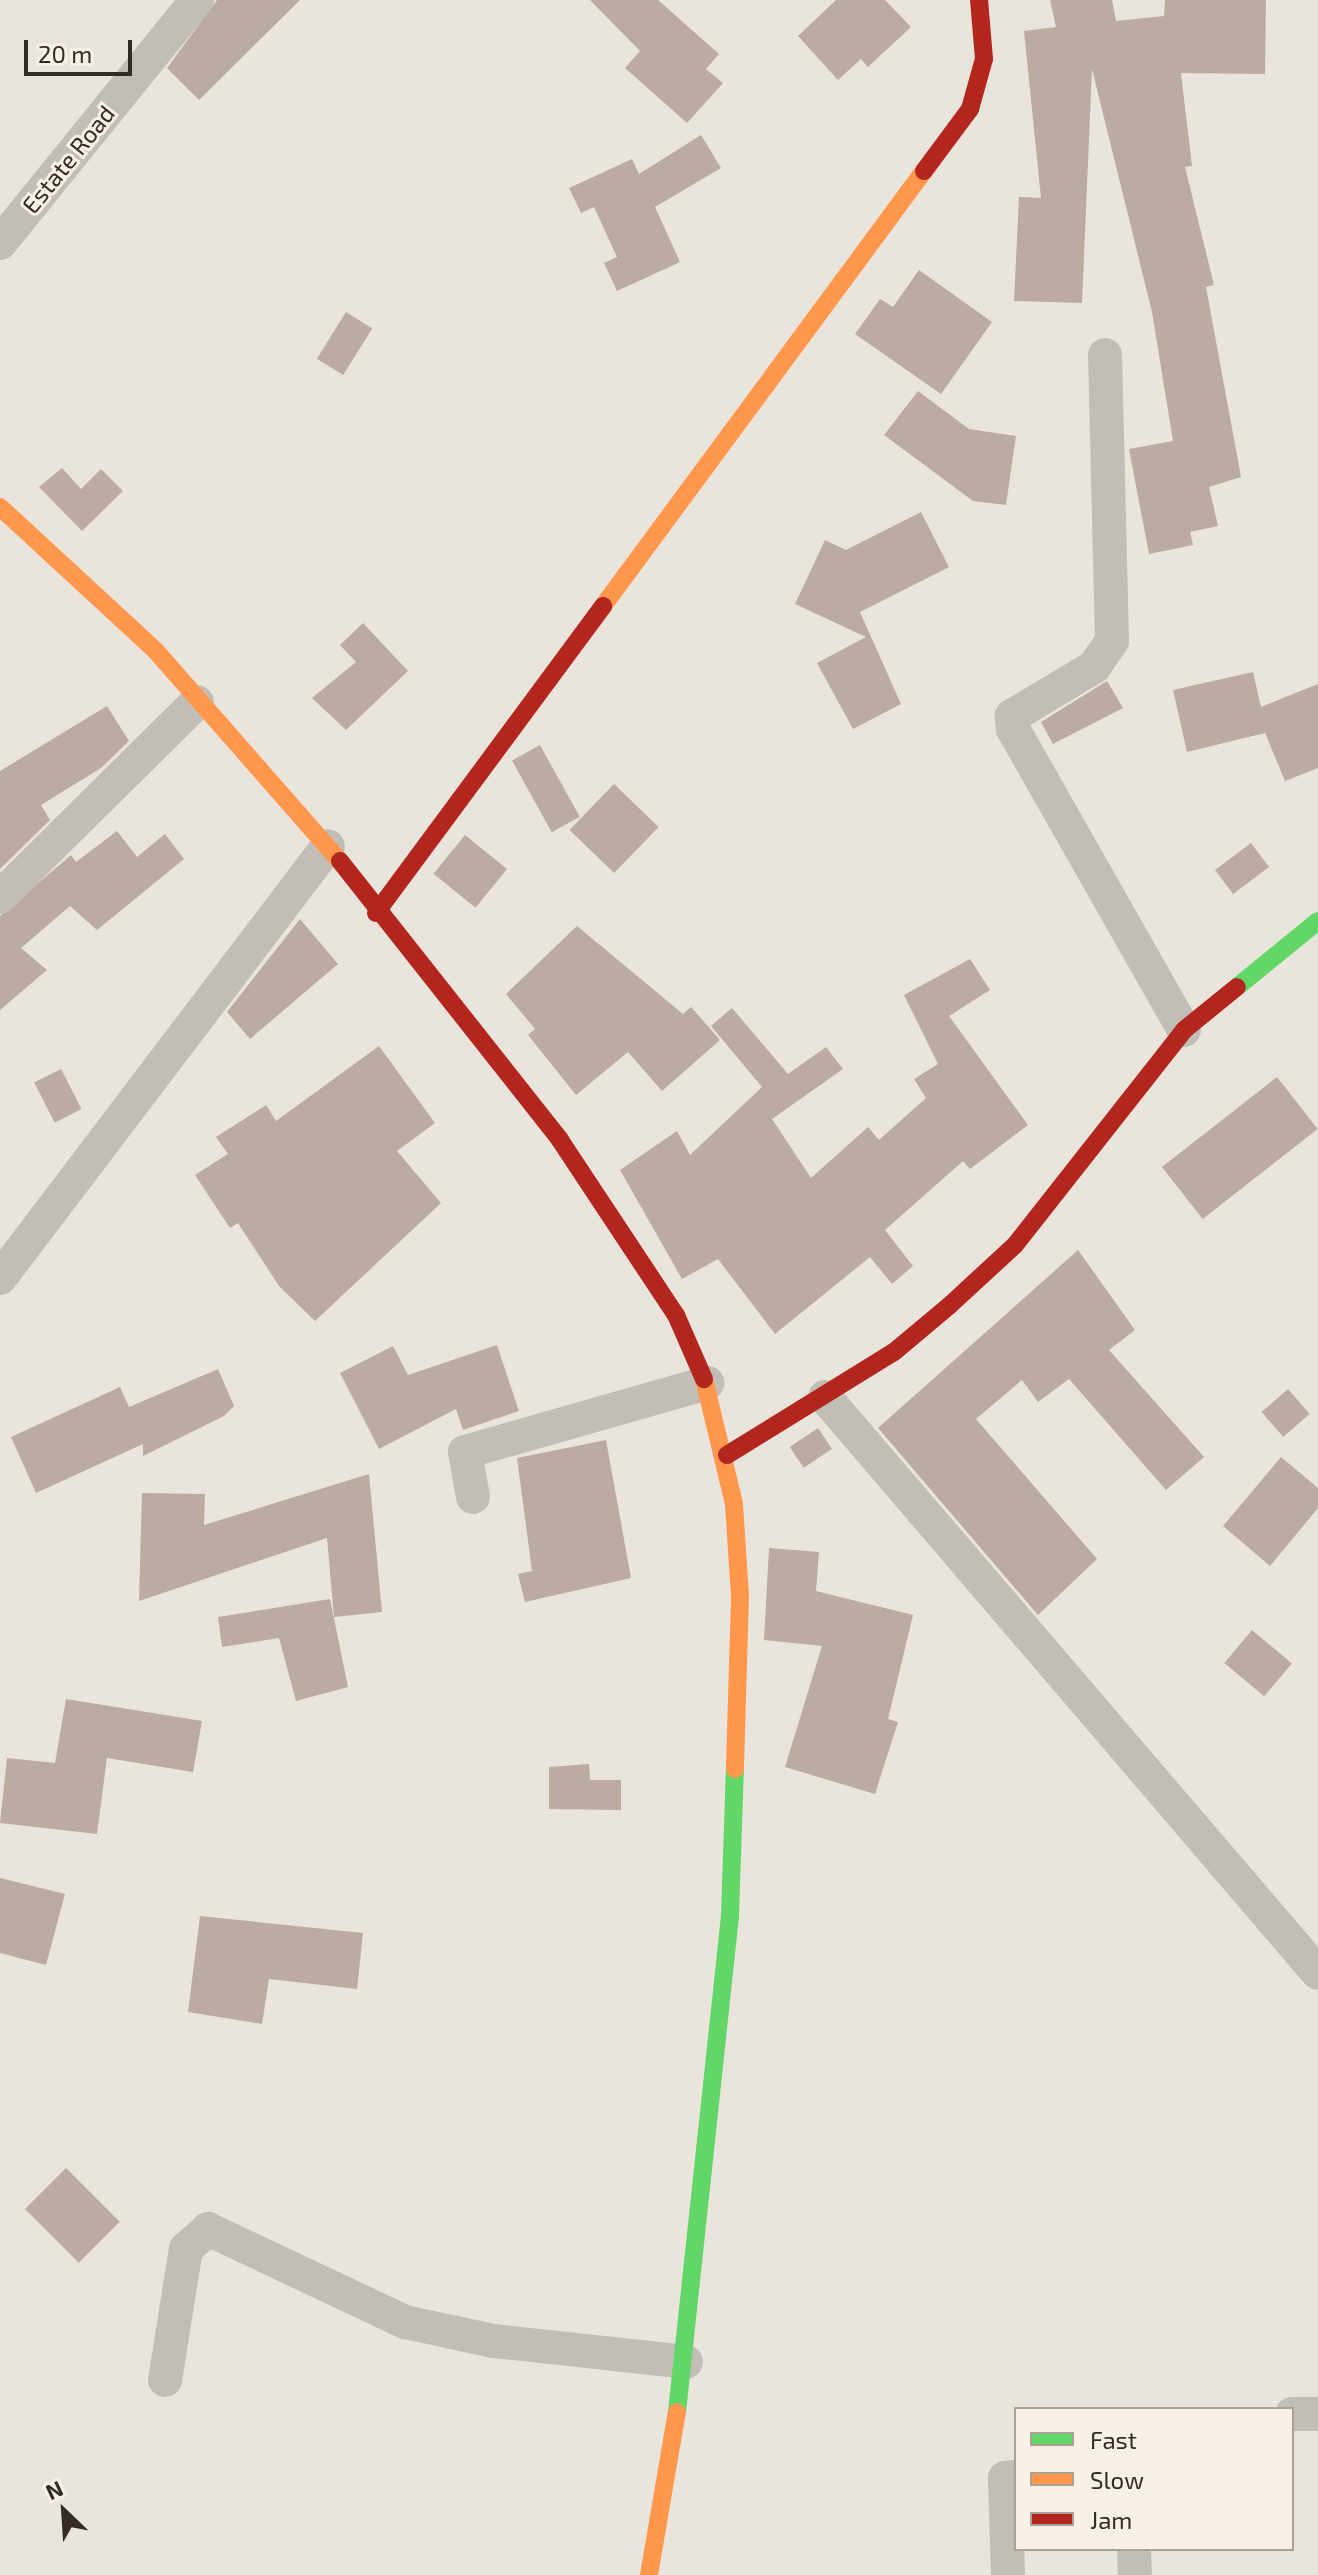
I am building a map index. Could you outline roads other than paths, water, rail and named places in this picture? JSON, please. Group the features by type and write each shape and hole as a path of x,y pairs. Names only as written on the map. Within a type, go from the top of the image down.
{"street":[{"name":"Estate Road","path":"0,243 197,0"},
{"path":"376,913 970,109 984,59 979,0"},
{"path":"1105,355 1112,641 1094,667 1012,716 1013,729 1184,1030"},
{"path":"4,515 155,650 197,702 328,846 376,913 560,1140 646,1265 707,1383 727,1455 741,1707 716,2083 686,2362 649,2575"},
{"path":"0,897 197,702"},
{"path":"0,1278 328,846"},
{"path":"727,1455 894,1352 1015,1245 1184,1030 1318,921"},
{"path":"473,1497 465,1452 707,1383"},
{"path":"825,1397 1318,1973"},
{"path":"165,2380 186,2249 208,2229 405,2322 494,2341 686,2362"},
{"path":"1294,2414 1318,2414"},
{"path":"1008,2575 1005,2478 1014,2477"},
{"path":"1134,2551 1135,2575"}]}
